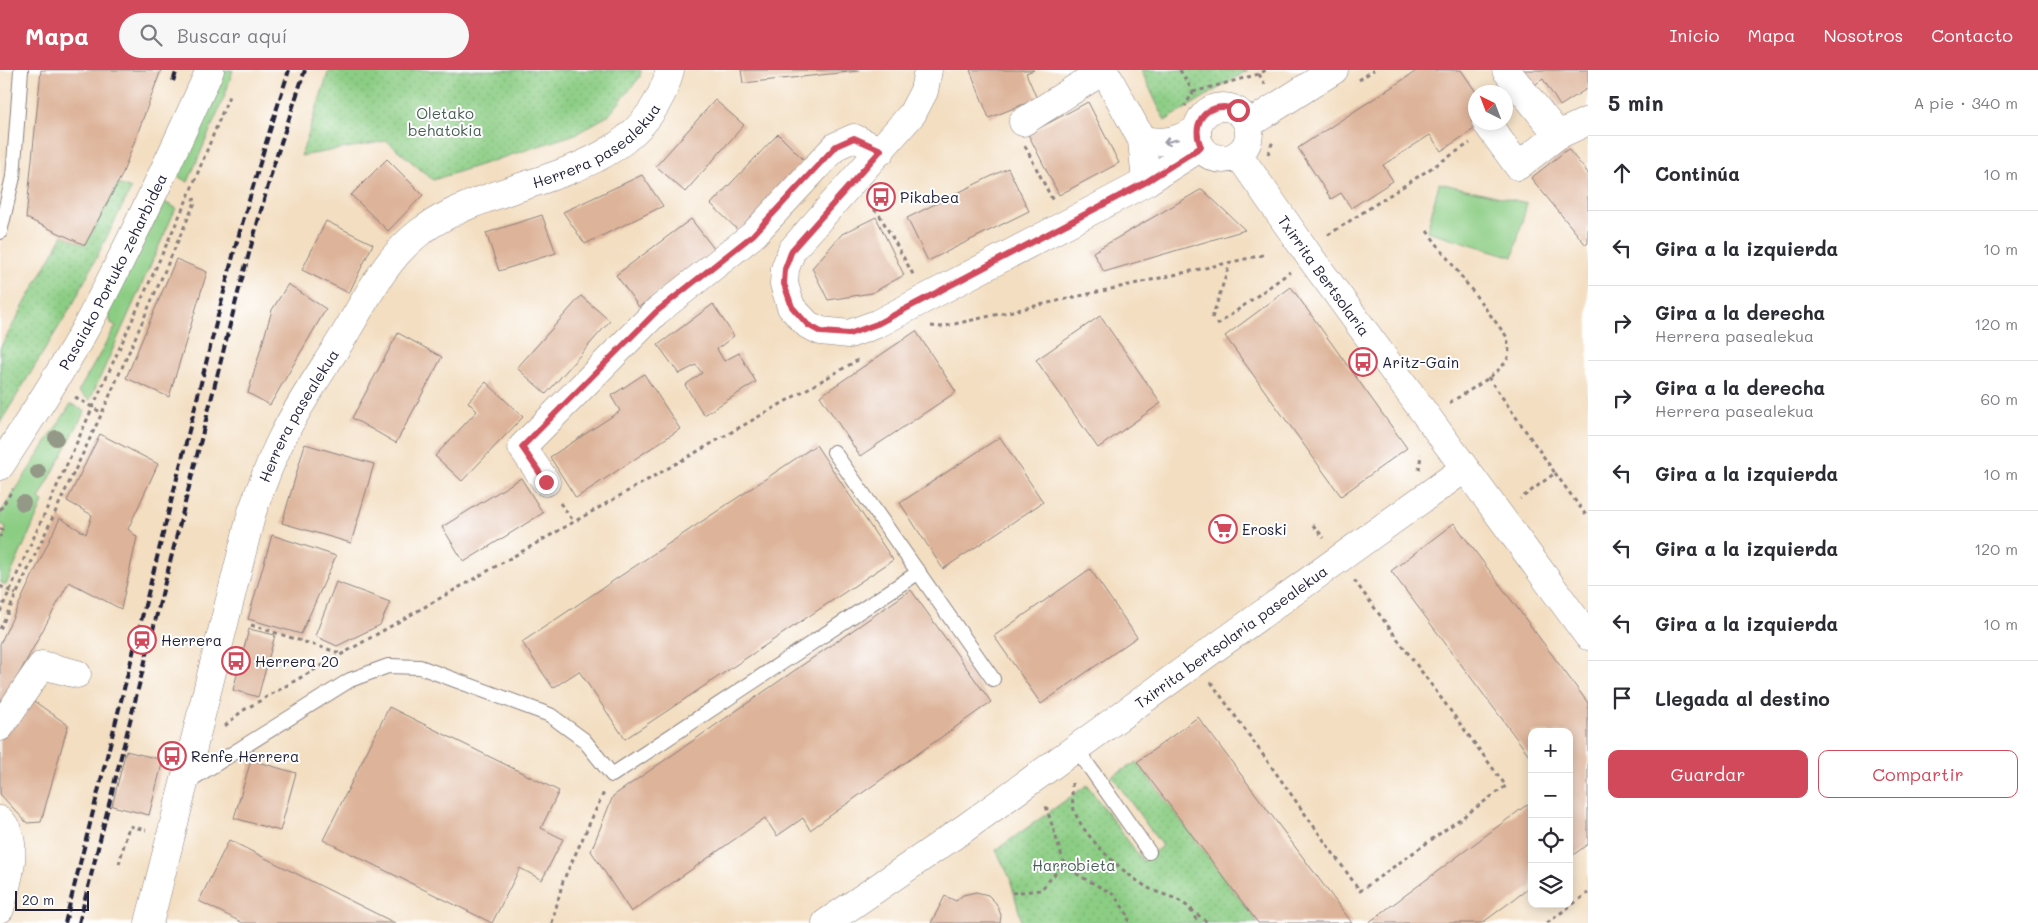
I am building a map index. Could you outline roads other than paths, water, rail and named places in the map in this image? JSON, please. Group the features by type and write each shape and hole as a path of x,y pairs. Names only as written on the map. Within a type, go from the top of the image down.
{"street":[{"name":"Pasaiako Portuko zeharbidea","path":"0,466 37,409 89,321 159,183 210,70"},
{"name":"Herrera pasealekua","path":"149,923 252,512 270,462 283,436 386,267 420,232 441,218 579,166 611,151 630,136 647,117 661,94 670,70"},
{"path":"928,70 924,91 912,114 792,250 785,269 784,284 792,307 808,325 821,332 849,334 877,324 1146,182 1194,129 1205,114 1212,109 1220,106 1229,106 1238,110 1248,124 1249,141 1238,154 1222,159 1214,157 1194,129"},
{"path":"1023,132 1104,70 1142,140 1146,182"},
{"path":"1506,70 1558,136"},
{"path":"1248,124 1342,77"},
{"path":"1491,130 1518,166 1558,136 1588,121"},
{"path":"1142,140 1162,143 1180,139 1194,129"},
{"path":"546,482 522,447 656,312 753,235 836,146 854,138 881,150"},
{"name":"Txirrita Bertsolaria","path":"1238,154 1310,257 1464,468"},
{"path":"1464,468 1588,636"},
{"name":"Txirrita bertsolaria pasealekua","path":"826,923 965,828 1069,764 1464,468"},
{"path":"0,727 42,665 77,674"},
{"path":"0,820 7,828 12,852 0,909"}],"lane":[{"path":"0,232 13,178 21,70"},
{"path":"834,452 993,680"},
{"path":"184,784 350,680 388,666 420,667 550,715 584,740 612,775 919,572"},
{"path":"1069,764 1149,852"}],"railway":[{"path":"173,81 177,70"},
{"path":"65,923 235,248 289,70"},
{"path":"79,923 238,293 274,164 305,70"}],"place":[{"name":"Pikabea","path":"881,197"},
{"name":"Aritz-Gain","path":"1363,362"},
{"name":"Eroski","path":"1223,529"},
{"name":"Herrera","path":"142,640"},
{"name":"Herrera 20","path":"236,661"},
{"name":"Renfe Herrera","path":"172,756"}],"park label":[{"name":"Oletako behatokia","path":"445,122"},
{"name":"Harrobieta","path":"1074,865"}]}
